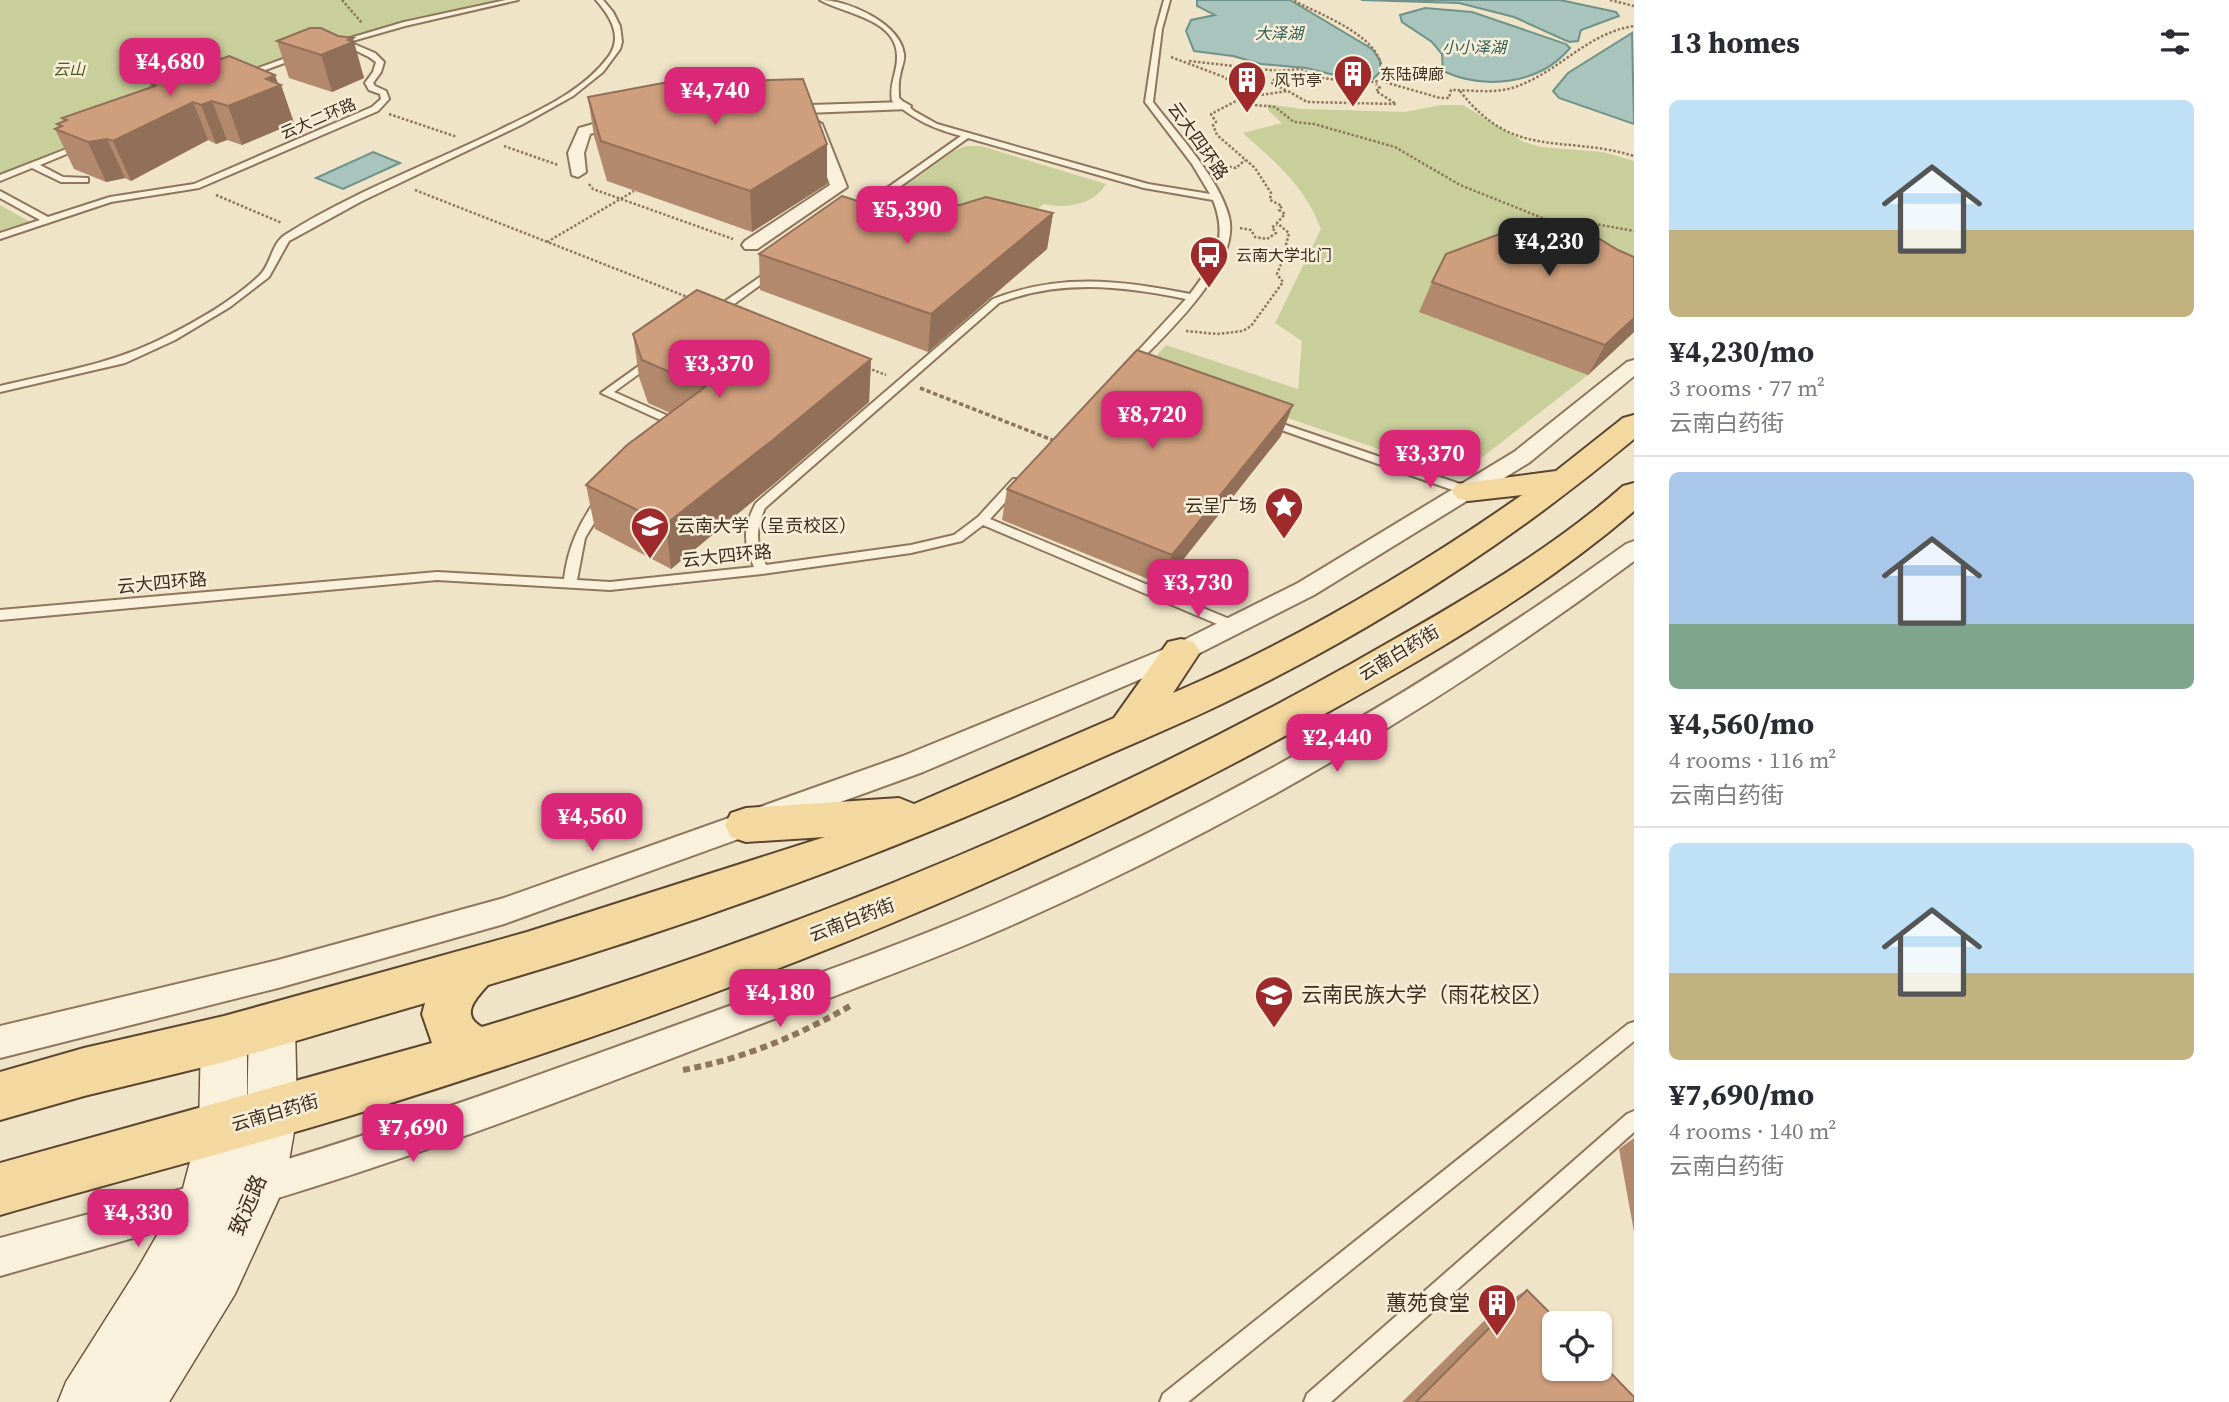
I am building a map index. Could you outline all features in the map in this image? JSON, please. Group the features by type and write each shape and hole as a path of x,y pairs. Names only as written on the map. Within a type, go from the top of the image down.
{"main road":[{"path":"0,1097 84,1072 224,1039 473,969 800,865 936,813 1126,732 1223,687 1353,619 1471,547 1565,480 1634,424"},
{"path":"1468,491 1565,480"},
{"name":"云南白药街","path":"0,1189 274,1114 479,1052 832,929 962,877 1268,728 1401,653 1520,578 1634,493"},
{"path":"1126,732 1181,652"},
{"path":"746,825 936,813"},
{"path":"473,969 453,989 446,1014 454,1037 479,1052"},
{"name":"致远路","path":"137,1402 216,1275 260,1185 274,1114 272,1025"},
{"path":"86,1402 156,1289 205,1201 223,1128 224,1039"}],"street":[{"path":"764,111 904,106"},
{"path":"751,245 839,187 810,109"},
{"path":"578,172 576,153 584,131 601,124 636,117"},
{"path":"0,1042 278,974 504,911 913,764 1181,652 1306,589 1522,457 1634,366"},
{"path":"0,1257 260,1185 547,1089 1006,913 1144,849 1305,765 1440,685 1562,604 1634,549"}],"lane":[{"path":"329,46 365,34 516,0"},
{"path":"0,389 121,361 171,338 227,304 265,275 285,240 299,231 514,125 570,94 593,77 613,55 619,38 616,20 599,0"},
{"path":"823,0 856,12 896,38 902,56 896,76 895,99 934,126 1147,186 1217,198"},
{"name":"云大四环路","path":"1167,0 1149,102 1217,198 1226,228"},
{"name":"云大二环路","path":"0,236 110,200 196,187 375,109 386,99 383,93 372,88 369,83 380,62 372,55 342,42"},
{"path":"228,80 304,55"},
{"path":"843,223 966,136"},
{"path":"0,178 87,143"},
{"path":"32,165 61,179 85,180"},
{"path":"0,194 48,221"},
{"path":"1136,376 1123,372 1165,329 1217,260 1226,228"},
{"path":"709,317 787,262"},
{"path":"762,570 750,543 748,528 760,506 996,301 1022,289 1059,285 1142,286 1190,297"},
{"path":"668,347 606,393 687,428 676,437"},
{"path":"1252,416 1468,491"},
{"name":"云大四环路","path":"0,615 437,576 610,586 762,570 911,549 958,538 982,520 1028,471"},
{"path":"570,583 573,550 579,532 613,488"},
{"path":"982,520 1234,626"},
{"path":"1171,1402 1634,1030"},
{"path":"1315,1402 1634,1120"}],"path":[{"path":"342,0 357,14 365,34"},
{"path":"1293,0 1345,28 1375,49 1384,67 1385,74 1381,81"},
{"path":"1610,0 1634,6"},
{"path":"1622,26 1634,31"},
{"path":"1156,55 1279,71 1299,69 1323,78 1374,83 1381,81 1440,99 1449,97 1450,90 1515,88 1563,63 1606,30 1634,26"},
{"path":"1189,61 1197,69 1222,74 1231,82"},
{"path":"1231,82 1263,69"},
{"path":"1279,71 1272,83 1307,103 1396,104 1376,91 1380,88 1374,83"},
{"path":"1231,82 1229,86 1241,92 1259,95 1288,91"},
{"path":"1460,90 1472,108 1526,140 1614,149 1634,156"},
{"path":"1241,92 1238,100 1211,114 1216,122 1213,124 1214,132 1245,160 1271,193 1270,200 1282,206 1279,210 1285,214 1278,218 1278,225"},
{"path":"1238,100 1246,104 1275,107 1294,122 1314,124 1395,147 1460,185 1545,219 1579,221 1634,231"},
{"path":"1245,109 1246,104"},
{"path":"375,109 462,139"},
{"path":"503,146 544,160"},
{"path":"1193,163 1236,168 1245,160"},
{"path":"196,187 299,231"},
{"path":"593,189 751,245"},
{"path":"546,243 634,191"},
{"path":"1226,228 1251,230 1255,237 1267,239 1276,233 1272,227 1278,225"},
{"path":"1165,329 1217,334 1243,331 1251,326 1264,304 1283,282 1278,274 1284,257 1283,251 1289,248 1286,244 1289,233 1278,225"}],"green space":[{"name":"云山","path":"0,0 502,0 412,18 132,106 94,136 0,173"},
{"path":"1267,104 1302,109 1405,112 1441,105 1463,105 1524,142 1541,147 1603,152 1634,161 1634,293 1588,375 1458,476 1153,372 1149,364 1166,345 1298,389 1302,341 1275,323 1321,229 1298,187 1243,133 1282,123 1269,111"},
{"path":"966,146 981,146 1106,184 1087,201 1061,206 1044,204 1032,213 842,232 954,151"},
{"path":"0,205 32,223 0,233"}],"water":[{"name":"大泽湖","path":"1197,0 1290,0 1372,49 1380,60 1380,72 1372,80 1351,79 1306,68 1261,64 1233,56 1194,51 1186,31 1191,20 1215,15 1197,6"},
{"path":"1361,0 1560,0 1616,12 1619,16 1581,30 1578,41 1569,42 1514,17 1459,3"},
{"name":"小小泽湖","path":"1425,8 1472,12 1566,44 1570,48 1543,70 1527,77 1493,82 1459,77 1443,71 1442,54 1432,42 1402,22 1400,15"},
{"path":"1632,33 1634,124 1559,98 1553,91 1568,73"},
{"path":"373,152 400,163 343,189 316,178"}],"building":[{"path":"310,28 321,28 338,36 353,38 348,40 353,42 321,55 277,41"},
{"path":"229,56 275,75 266,79 281,85 228,106 212,101 201,105 193,102 113,141 107,139 88,142 55,129 62,126 57,124 67,120 62,118 155,86 152,85 163,80 152,76 202,58 213,62"},
{"path":"803,79 827,144 750,191 601,141 588,97 663,83"},
{"path":"842,196 876,207 893,202 960,205 986,197 1053,213 931,314 759,254"},
{"path":"1529,223 1574,228 1634,257 1634,318 1605,345 1432,282 1446,254"},
{"path":"697,290 871,359 666,524 586,485 627,445 705,387 642,360 633,334"},
{"path":"1137,350 1293,405 1172,555 1007,489"},
{"name":"蕙苑食堂","path":"1527,1290 1548,1311 1542,1311 1542,1381 1612,1381 1612,1374 1634,1397 1634,1402 1416,1402"}],"place":[{"name":"东陆碑廊","path":"1353,108"},
{"name":"风节亭","path":"1247,114"},
{"name":"云南大学北门","path":"1209,289"},
{"name":"云呈广场","path":"1284,540"},
{"name":"云南大学（呈贡校区）","path":"650,560"},
{"name":"云南民族大学（雨花校区）","path":"1274,1029"},
{"name":"蕙苑食堂","path":"1497,1337"}]}
